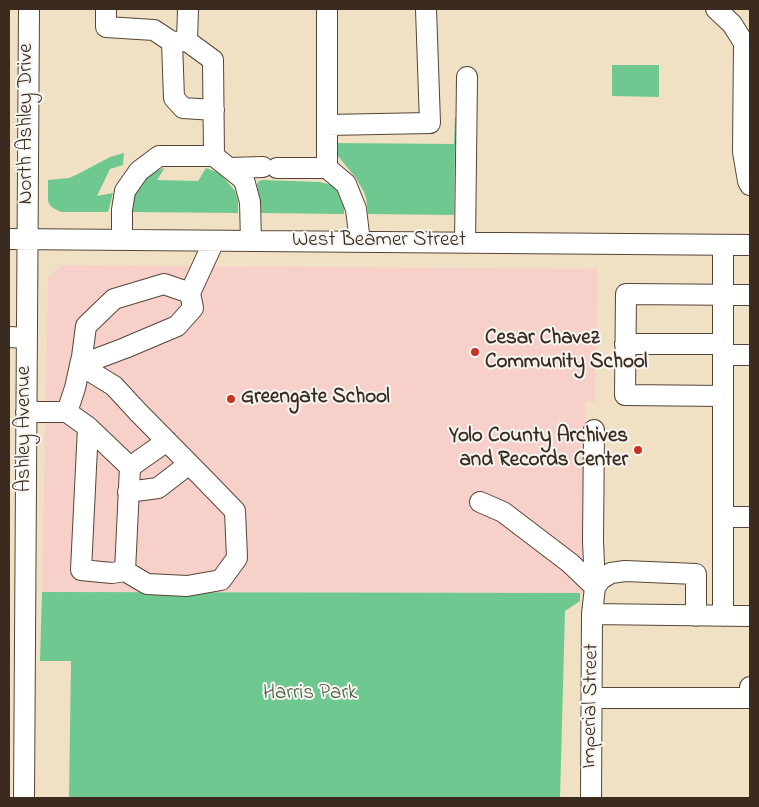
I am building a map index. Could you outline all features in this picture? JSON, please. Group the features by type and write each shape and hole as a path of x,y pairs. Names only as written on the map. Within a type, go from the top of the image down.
{"street":[{"name":"North Ashley Drive","path":"18,239 29,9"},
{"path":"106,9 106,27 154,30 213,60 214,110 222,162 244,180 250,202 251,241"},
{"path":"188,9 180,42 174,98 183,108 214,110"},
{"path":"327,9 327,168"},
{"path":"327,125 430,123 426,9"},
{"path":"716,9 732,24 744,43 743,152 750,185"},
{"path":"465,243 466,77"},
{"path":"122,240 122,210 125,192 139,171 159,156 270,168 327,168 346,184 356,210 360,242"},
{"name":"West Beamer Street","path":"18,239 750,245"},
{"name":"Ashley Avenue","path":"18,239 18,338 26,412 17,542 24,798"},
{"path":"80,365 177,326 193,308 190,293 214,241"},
{"path":"723,245 723,616"},
{"path":"67,412 75,388 86,326 114,299 164,284 190,293"},
{"path":"723,396 625,396 626,294 750,295"},
{"path":"625,344 723,350 750,355"},
{"path":"80,365 114,386 234,511 237,558 221,580 187,586 147,584 125,571 112,573 81,570 88,426"},
{"path":"26,412 67,412 88,426 130,467"},
{"name":"Imperial Street","path":"591,798 592,614 595,587 593,541 594,430"},
{"path":"130,467 167,442"},
{"path":"128,492 158,488 189,464"},
{"path":"125,571 130,467"},
{"path":"480,502 502,512 570,564 595,587 601,579 611,573 625,571 696,574 696,616"},
{"path":"723,517 750,517"},
{"path":"592,614 750,616"},
{"path":"592,698 750,698 750,688"}],"shaded area":[{"path":"61,265 598,269 595,402 585,402 585,592 42,592 48,278"}],"green space":[{"path":"612,65 659,65 659,97 612,96"},
{"path":"455,117 459,118 457,144 455,144 454,215 368,214 364,192 356,178 338,156 334,143 454,144"},
{"path":"124,153 123,165 110,169 97,196 113,193 108,212 61,212 50,205 48,201 48,180 69,178 110,157"},
{"path":"163,168 157,180 198,181 206,168 217,172 235,191 238,201 238,213 132,212 135,194 145,179"},
{"path":"263,180 320,182 332,185 341,194 344,202 344,214 260,213 257,184"},
{"name":"Harris Park","path":"42,592 580,593 580,601 565,611 560,798 69,798 71,661 40,661"}],"place":[{"name":"Cesar Chavez Community School","path":"475,352"},
{"name":"Greengate School","path":"231,399"},
{"name":"Yolo County Archives and Records Center","path":"638,450"}]}
